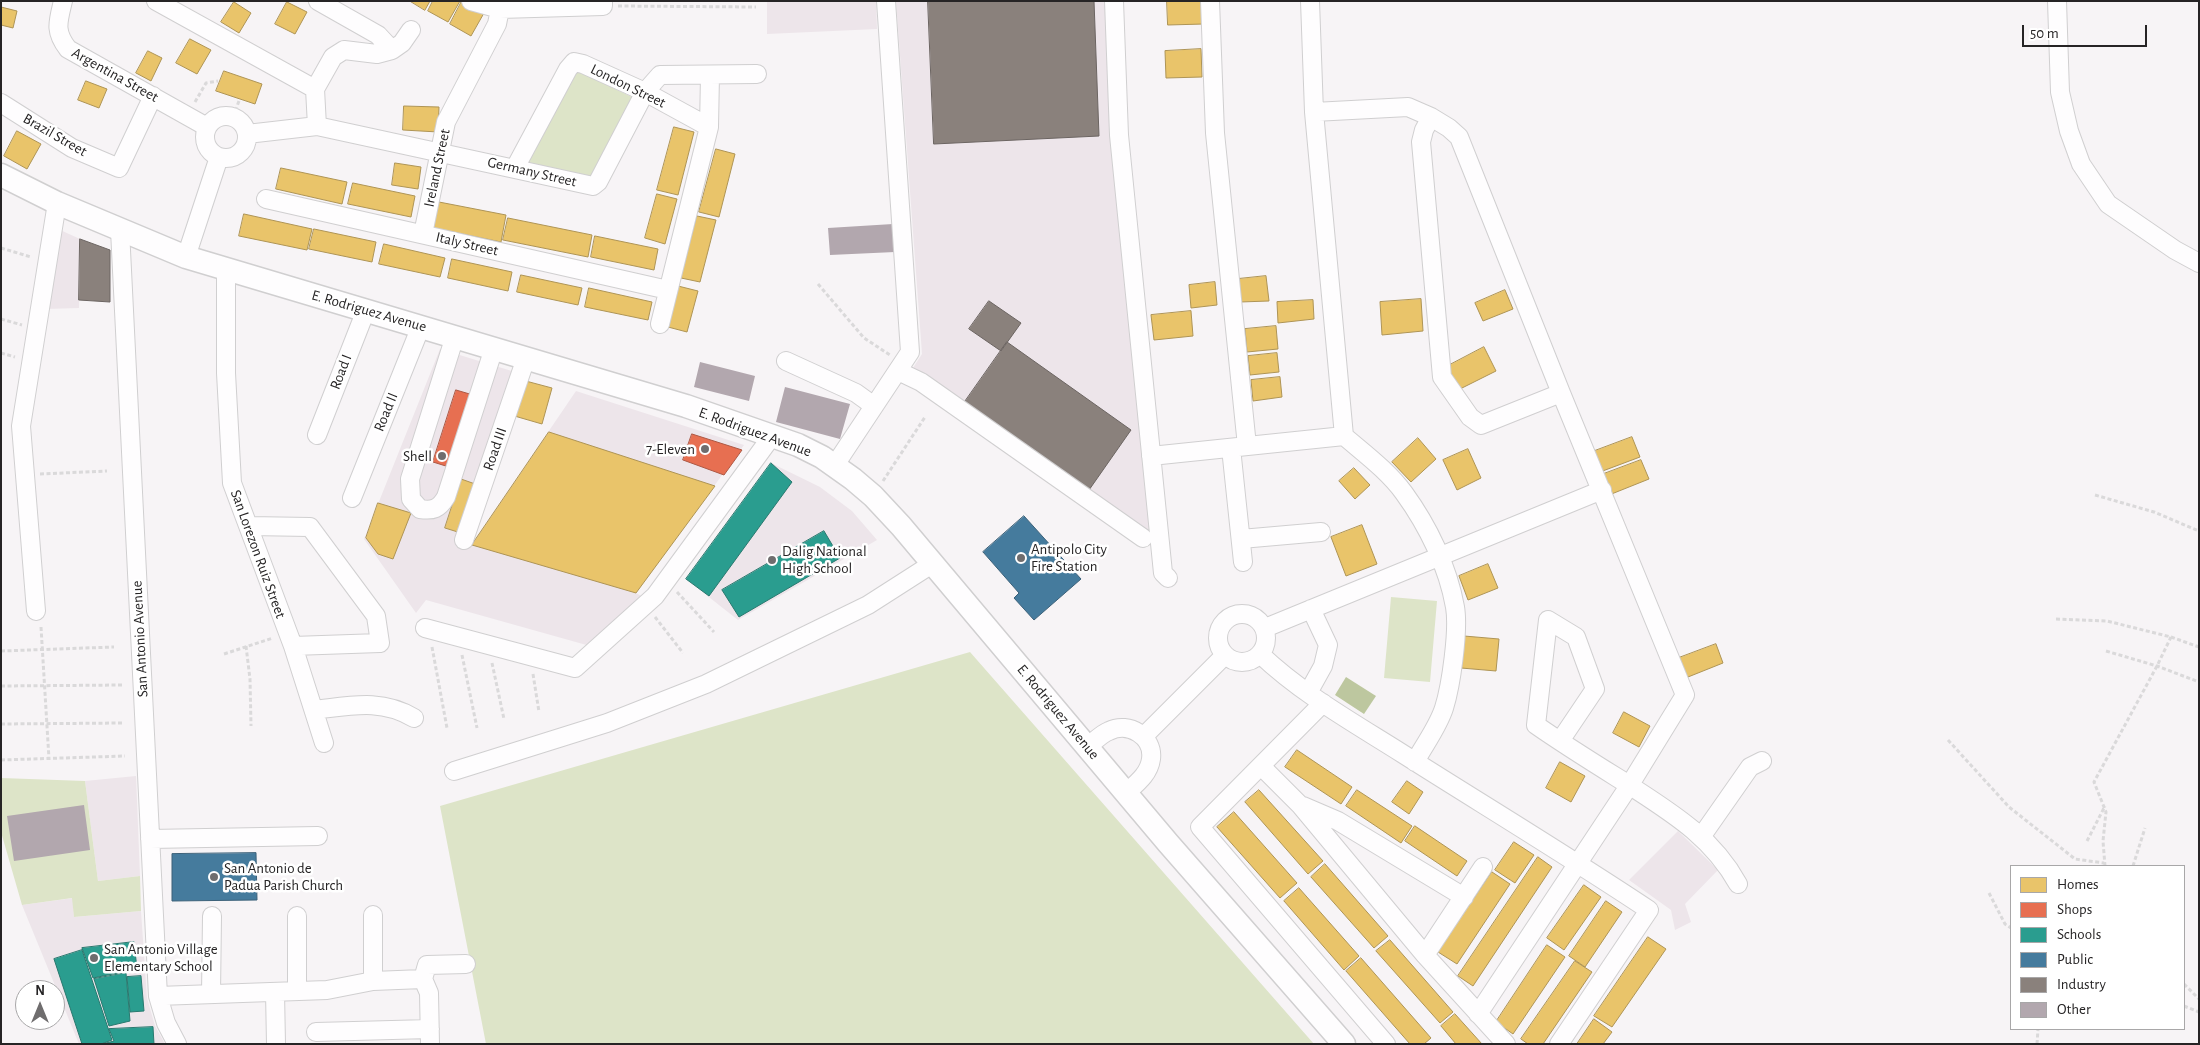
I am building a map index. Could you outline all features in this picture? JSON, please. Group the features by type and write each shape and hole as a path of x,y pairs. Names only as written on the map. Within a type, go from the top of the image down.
{"main road":[{"name":"E. Rodriguez Avenue","path":"1,175 57,203 186,257 686,406 798,445 835,465 873,496 901,526 1126,793 1344,1044"}],"street":[{"name":"Argentina Street","path":"63,1 57,31 60,39 68,49 188,114 206,127"},
{"path":"156,1 315,89"},
{"path":"318,1 378,35 392,50"},
{"path":"472,1 499,17 603,4"},
{"path":"835,465 910,352 886,1"},
{"path":"1114,1 1119,135 1163,573 1168,578"},
{"path":"1210,1 1215,133 1239,447 1243,562"},
{"path":"1310,1 1314,112 1344,436 1378,465 1404,492 1422,521 1440,557 1455,608 1454,657 1444,709 1415,762"},
{"path":"2057,1 2060,92 2069,131 2081,164 2108,204 2174,250 2199,263"},
{"name":"Ireland Street","path":"423,234 446,122 499,17"},
{"path":"317,126 315,89 333,57 344,50 377,54 392,50 402,43 411,30"},
{"name":"London Street","path":"515,168 568,69 574,62 583,64 645,92 709,127"},
{"name":"Germany Street","path":"247,134 317,126 593,186 598,182 645,92 660,75 757,74"},
{"path":"660,324 709,127 710,75"},
{"name":"Brazil Street","path":"1,103 72,148 119,168 153,96"},
{"path":"1314,112 1408,107 1431,117 1460,137 1561,393 1685,694 1629,786 1478,1014"},
{"path":"236,109 247,134 247,141 240,154 234,157 219,157 207,148 205,141 206,127 215,118 236,109"},
{"path":"1431,117 1424,130 1421,142 1442,376 1470,417 1481,425 1561,393"},
{"path":"186,257 219,157"},
{"name":"Italy Street","path":"266,198 668,290"},
{"path":"36,610 21,426 57,203"},
{"name":"San Antonio Avenue","path":"120,230 158,996 166,1022 177,1044"},
{"name":"San Lorezon Ruiz Street","path":"226,269 226,374 232,483 290,640 324,743"},
{"name":"Road I","path":"317,435 366,310"},
{"name":"Road II","path":"352,498 421,326"},
{"path":"455,336 410,479 411,500 420,509 432,511 441,506 446,497 494,348"},
{"name":"Road III","path":"464,540 526,358"},
{"path":"786,361 856,393 874,406"},
{"path":"900,367 1143,538"},
{"path":"427,629 575,668 645,605 666,580 772,436"},
{"path":"1151,456 1344,436"},
{"path":"1265,628 1602,490"},
{"path":"248,526 310,527 376,616 380,643 290,640"},
{"path":"1241,539 1322,532"},
{"path":"454,771 607,723 706,684 868,605 932,564"},
{"path":"1308,693 1323,666 1328,644 1311,609"},
{"path":"1246,613 1257,618 1265,628 1266,642 1260,654 1245,662 1234,661 1225,655 1219,645 1218,632 1220,627 1228,618 1246,613"},
{"path":"1560,741 1595,689 1576,637 1548,620 1536,725 1560,741 1629,786 1678,816 1729,867 1738,884"},
{"path":"1260,654 1276,670 1322,703 1579,863 1650,910 1559,1044"},
{"path":"1144,736 1225,655"},
{"path":"1322,703 1200,828 1386,1044"},
{"path":"314,710 364,704 389,706 414,718"},
{"path":"1087,747 1110,730 1120,728 1132,730 1144,736 1151,746 1151,760 1143,777 1126,793"},
{"path":"1701,837 1750,767 1762,761"},
{"path":"1261,766 1301,806 1424,954 1506,1044"},
{"path":"1301,806 1338,820 1464,896"},
{"path":"150,839 318,836"},
{"path":"1424,954 1483,867"},
{"path":"373,915 373,981"},
{"path":"211,994 212,916"},
{"path":"297,916 298,991"},
{"path":"316,1032 430,1036 429,993 423,979 427,965 466,964"},
{"path":"158,996 326,990 373,981 423,979"},
{"path":"275,992 276,1044"}],"path":[{"path":"603,4 756,7"},
{"path":"188,114 206,83 218,81"},
{"path":"1,248 46,262"},
{"path":"818,284 864,338 900,367"},
{"path":"873,496 925,417"},
{"path":"24,475 107,471"},
{"path":"2095,495 2154,512 2199,531"},
{"path":"666,580 714,632"},
{"path":"645,605 683,652"},
{"path":"36,610 40,625 49,759"},
{"path":"2056,619 2107,621 2199,646"},
{"path":"427,629 447,728"},
{"path":"458,637 477,728"},
{"path":"1948,740 2009,807 2076,859 2104,865 2103,841 2106,812 2094,782 2171,637"},
{"path":"224,654 246,646 290,640"},
{"path":"489,645 504,719"},
{"path":"246,646 250,679 251,726"},
{"path":"1,651 114,647"},
{"path":"2106,651 2157,666 2199,682"},
{"path":"530,656 539,712"},
{"path":"1,686 123,685"},
{"path":"1,724 124,723"},
{"path":"1,760 125,756"},
{"path":"2087,841 2105,806"},
{"path":"2133,865 2146,828"},
{"path":"1989,893 2005,924 2010,927"},
{"path":"2185,985 2199,1000"},
{"path":"2185,1006 2199,1012"},
{"path":"2037,1044 2038,1030"}],"shaded area":[{"path":"767,1 876,1 877,29 767,34"},
{"path":"896,1 1105,1 1113,151 1151,540 911,371 922,354"},
{"path":"577,71 632,97 591,178 526,162"},
{"path":"58,229 80,239 79,308 46,309"},
{"path":"440,349 515,372 459,540 472,544 576,391 744,445 636,593 645,598 590,646 426,600 416,613 364,539"},
{"name":"Dalig National High School","path":"771,463 820,487 852,511 877,540 738,620 686,579"},
{"path":"1391,597 1437,601 1430,682 1384,678"},
{"path":"970,652 1314,1044 486,1044 440,806"},
{"path":"1346,677 1376,696 1364,714 1335,695"},
{"path":"136,776 140,876 98,881 85,781"},
{"path":"1,778 85,781 98,881 140,876 141,911 74,917 72,898 22,905 1,832"},
{"path":"1678,831 1718,870 1685,904 1691,922 1675,930 1671,910 1629,880"},
{"name":"San Antonio Village Elementary School","path":"73,898 74,917 141,911 147,998 155,1026 165,1044 79,1044 65,1010 65,980 53,980 22,905"}],"building: Homes":[{"path":"410,1 430,1 425,10"},
{"path":"433,1 460,1 448,22 428,11"},
{"path":"462,1 484,13 471,36 450,24"},
{"path":"1167,1 1203,1 1204,24 1168,25"},
{"path":"234,2 251,13 239,33 221,22"},
{"path":"287,2 307,12 295,34 275,24"},
{"path":"1,7 17,11 13,28 1,25"},
{"path":"190,39 211,50 197,74 176,63"},
{"path":"1201,49 1202,77 1166,78 1165,51"},
{"path":"148,51 162,58 151,81 136,73"},
{"path":"224,71 262,84 255,104 216,91"},
{"path":"86,81 107,89 99,108 78,100"},
{"path":"404,106 439,107 438,132 403,130"},
{"path":"674,127 694,132 678,195 657,190"},
{"path":"17,131 41,144 27,169 4,156"},
{"path":"716,149 735,154 719,217 699,212"},
{"path":"395,163 421,167 418,189 392,185"},
{"path":"281,168 347,182 342,204 276,189"},
{"path":"353,183 415,196 411,217 348,204"},
{"path":"657,194 677,199 665,244 645,238"},
{"path":"439,202 506,215 501,242 433,228"},
{"path":"244,214 312,229 307,250 239,236"},
{"path":"697,216 716,220 700,282 681,278"},
{"path":"508,218 592,235 588,257 503,240"},
{"path":"314,229 376,242 372,262 309,249"},
{"path":"595,236 658,249 654,270 591,257"},
{"path":"384,244 445,258 440,277 379,264"},
{"path":"452,259 512,272 508,291 448,278"},
{"path":"521,275 582,288 578,305 517,292"},
{"path":"1266,276 1269,301 1240,302 1238,279"},
{"path":"1215,282 1217,305 1191,308 1189,285"},
{"path":"678,286 698,291 687,332 668,327"},
{"path":"589,288 652,302 648,320 585,307"},
{"path":"1505,290 1513,309 1483,321 1475,303"},
{"path":"1421,299 1423,331 1382,335 1380,302"},
{"path":"1313,300 1314,319 1278,323 1277,302"},
{"path":"1191,311 1193,336 1154,340 1151,315"},
{"path":"1276,326 1278,349 1247,352 1245,329"},
{"path":"1484,347 1496,371 1456,391 1444,368"},
{"path":"1277,353 1279,372 1250,375 1248,356"},
{"path":"1280,377 1282,397 1253,401 1251,380"},
{"path":"522,380 552,388 542,424 511,415"},
{"path":"549,432 715,486 636,593 472,545"},
{"path":"1632,437 1640,457 1600,472 1592,452"},
{"path":"1418,438 1436,459 1411,482 1392,462"},
{"path":"1468,449 1481,478 1457,490 1443,460"},
{"path":"1641,460 1649,479 1609,495 1601,475"},
{"path":"1354,468 1370,485 1355,499 1339,481"},
{"path":"461,479 478,485 461,533 445,528"},
{"path":"378,503 411,513 393,559 378,554 366,538"},
{"path":"1362,525 1377,564 1346,576 1331,537"},
{"path":"1488,564 1498,588 1468,600 1459,576"},
{"path":"1464,636 1499,639 1496,671 1461,668"},
{"path":"1716,644 1723,663 1683,679 1676,659"},
{"path":"1624,712 1650,726 1639,747 1613,733"},
{"path":"1297,750 1352,787 1341,804 1285,767"},
{"path":"1560,762 1585,776 1571,802 1546,788"},
{"path":"1407,781 1423,792 1409,814 1392,802"},
{"path":"1259,790 1323,861 1308,874 1245,802"},
{"path":"1357,790 1412,826 1401,843 1346,806"},
{"path":"1234,812 1297,883 1280,898 1217,827"},
{"path":"1415,826 1467,861 1457,876 1405,841"},
{"path":"1514,842 1534,855 1515,883 1495,870"},
{"path":"1538,857 1552,867 1473,986 1458,976"},
{"path":"1325,864 1388,936 1374,948 1311,877"},
{"path":"1492,872 1510,884 1457,964 1438,952"},
{"path":"1584,885 1601,897 1564,950 1547,938"},
{"path":"1299,888 1359,956 1344,970 1284,901"},
{"path":"1606,901 1622,912 1585,967 1569,956"},
{"path":"1648,937 1666,949 1612,1027 1594,1016"},
{"path":"1390,940 1453,1012 1440,1023 1376,951"},
{"path":"1547,945 1565,957 1513,1034 1496,1022"},
{"path":"1361,958 1431,1038 1424,1044 1410,1044 1346,971"},
{"path":"1575,961 1592,972 1543,1044 1528,1044 1521,1039"},
{"path":"1455,1014 1482,1044 1456,1044 1441,1026"},
{"path":"1594,1019 1612,1032 1603,1044 1577,1044"}],"building: Shops":[{"path":"456,390 473,395 449,467 433,462"},
{"path":"692,434 742,450 724,475 683,460"}],"building: Schools":[{"path":"771,463 792,482 709,596 686,579"},
{"path":"824,531 840,558 739,617 722,590"},
{"path":"134,942 137,969 93,978 82,948"},
{"path":"82,950 112,1040 101,1044 82,1044 65,992 65,980 61,980 54,959"},
{"path":"126,973 130,1021 109,1026 94,979"},
{"path":"141,976 144,1011 130,1012 127,977"},
{"path":"153,1027 154,1044 102,1044 114,1041 109,1029"}],"building: Public":[{"path":"1024,516 1081,579 1034,620 1014,598 1019,593 983,552"},
{"name":"San Antonio de Padua Parish Church","path":"256,853 257,900 172,901 172,854"}],"building: Industry":[{"path":"928,1 1094,1 1099,136 934,144"},
{"path":"80,239 110,250 110,302 79,300"},
{"path":"989,301 1021,323 1001,351 969,329"},
{"path":"1007,342 1131,430 1089,490 964,403"}],"building: Other":[{"path":"893,224 895,252 830,255 828,228"},
{"path":"700,362 755,376 749,401 694,387"},
{"path":"785,387 850,404 840,439 776,422"},
{"path":"84,805 90,850 14,861 7,816"}],"place":[{"name":"7-Eleven","path":"705,449"},
{"name":"Shell","path":"442,456"},
{"name":"Antipolo City Fire Station","path":"1021,558"},
{"name":"Dalig National High School","path":"772,560"},
{"name":"San Antonio de Padua Parish Church","path":"214,877"},
{"name":"San Antonio Village Elementary School","path":"94,958"}]}
